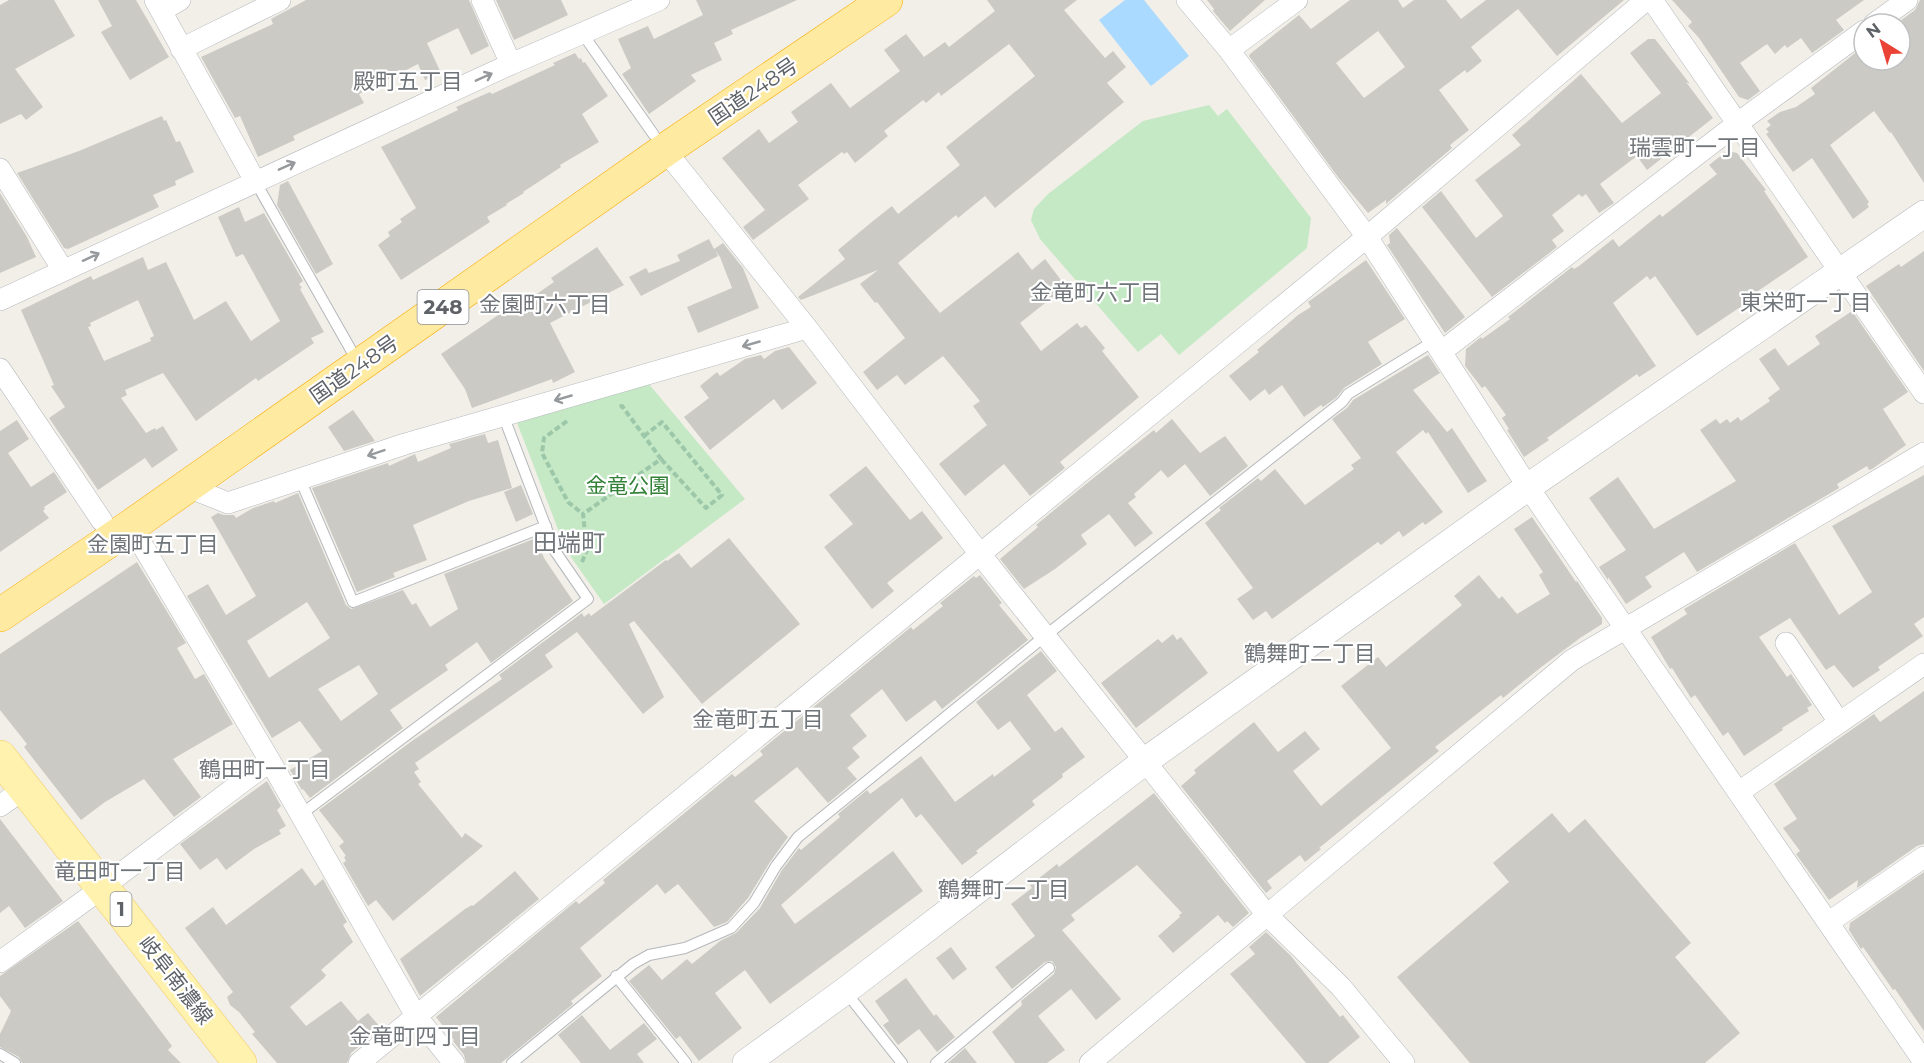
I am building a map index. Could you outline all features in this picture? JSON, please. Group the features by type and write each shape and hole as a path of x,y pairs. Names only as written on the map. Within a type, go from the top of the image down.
{"highway":[{"name":"国道248号","path":"0,590 117,523 188,486 852,0"},
{"name":"国道248号","path":"0,615 117,523 351,350 659,142 886,0"}],"main road":[{"name":"岐阜南濃線","path":"0,757 220,1063"},
{"name":"岐阜南濃線","path":"5,793 97,891 240,1063"}],"street":[{"path":"180,0 158,6 255,181"},
{"path":"181,49 280,0"},
{"path":"482,0 511,64"},
{"path":"0,300 511,64 659,0"},
{"path":"1187,0 1229,50 1367,237 1528,487 1923,1057"},
{"path":"1229,50 1297,0"},
{"path":"359,1063 1367,237 1646,0"},
{"path":"1652,0 1924,393"},
{"path":"1890,12 1907,0"},
{"path":"1437,346 1852,40"},
{"path":"659,142 807,328 980,554 1268,916 1341,987 1404,1063"},
{"path":"0,169 63,270"},
{"path":"746,1063 845,991 1144,762 1528,487 1924,214"},
{"path":"188,486 228,503 405,444 807,328"},
{"path":"0,369 117,523 270,761 416,1016 454,1063"},
{"path":"1090,1063 1572,660 1924,453"},
{"path":"1786,643 1839,722"},
{"path":"1738,792 1924,663"},
{"path":"0,962 270,761"},
{"path":"1829,922 1924,857"}],"lane":[{"path":"582,33 659,142"},
{"path":"255,181 351,350"},
{"path":"512,1063 616,976 649,955 685,948 731,928 754,903 776,866 798,837 1045,636 1342,402 1348,394 1437,346"},
{"path":"300,815 588,599 555,551 503,415"},
{"path":"300,479 353,602 546,526"},
{"path":"936,1063 1049,968"},
{"path":"616,976 686,1063"},
{"path":"845,991 902,1063"},
{"path":"0,1054 15,1063"}],"path":[{"path":"570,396 574,415 544,438 542,453 568,502 583,514 587,550 574,579"},
{"path":"613,407 622,406 644,436 661,459 706,508 722,495 662,422 644,436"},
{"path":"583,514 661,459"}],"green space":[{"path":"1209,105 1218,116 1227,109 1311,218 1307,248 1179,355 1161,334 1138,352 1040,239 1031,220 1034,209 1048,194 1143,121"},
{"name":"金竜公園","path":"648,383 745,499 604,604 566,550 516,420"}],"water":[{"path":"1125,0 1144,0 1189,56 1151,86 1099,20"}],"building":[{"path":"9,0 54,0 75,36 15,69 43,107 26,120 21,114 0,124 0,5"},
{"path":"98,0 136,0 169,57 130,80 101,32 112,26"},
{"path":"306,0 469,0 489,46 471,55 458,28 427,43 441,73 425,80 418,64 359,94 364,103 293,136 295,140 258,157 240,116 235,118 201,57 273,24 271,19"},
{"path":"496,0 561,0 568,15 514,40"},
{"path":"696,0 797,0 731,30 733,34 714,43 722,60 691,75 696,81 649,114 622,74 631,68 618,39 648,26 654,39 703,15"},
{"path":"987,0 1077,0 1064,10 1105,58 1113,51 1126,67 1107,83 1124,102 995,208 985,196 958,218 956,215 898,263 940,313 1018,252 1032,270 1045,259 1064,284 1052,294 1054,296 1020,323 1041,351 1077,323 1081,328 1086,325 1105,348 1102,351 1139,397 1060,462 1065,468 1030,496 1004,464 965,496 939,464 987,425 973,406 980,401 943,356 905,385 897,375 877,390 863,372 905,338 860,284 878,270 801,300 798,297 845,259 838,250 873,221 892,206 898,214 960,165 946,147 1035,76 1009,44 941,96 939,92 926,103 923,100 884,131 888,136 855,163 847,152 844,154 842,152 798,185 809,199 753,240 743,227 765,210 722,158 759,129 769,143 798,122 791,112 831,83 850,108 900,71 884,50 906,34 924,57 945,42 949,47 995,11"},
{"path":"1207,0 1265,0 1230,31"},
{"path":"1350,0 1398,0 1403,8 1414,0 1446,0 1461,19 1486,0 1624,0 1557,56 1518,9 1471,47 1482,61 1467,73 1465,70 1439,90 1469,130 1450,145 1452,148 1386,204 1386,200 1368,213 1338,177 1249,56 1299,15 1311,29","holes":["1378,31 1405,67 1364,98 1336,63"]},
{"path":"1672,0 1864,0 1836,20 1844,30 1812,53 1801,38 1787,48 1785,45 1775,54 1767,44 1740,63 1760,91 1748,100 1739,97 1699,38 1688,26 1692,22"},
{"path":"1920,0 1924,0 1924,183 1891,132 1874,111 1830,145 1869,202 1867,204 1869,207 1853,219 1812,158 1793,172 1766,134 1769,132 1766,129 1771,125 1767,121 1780,112 1796,107 1815,94 1811,88 1852,56 1852,72 1912,72 1912,12"},
{"path":"1648,39 1655,39 1713,118 1647,170 1637,156 1600,184 1614,203 1599,213 1586,194 1582,197 1579,194 1552,215 1564,231 1552,240 1557,247 1492,297 1422,207 1441,191 1476,238 1503,216 1475,180 1521,145 1512,135 1581,74 1622,123 1661,93 1630,53"},
{"path":"575,53 583,63 585,62 608,96 582,114 599,142 560,165 561,167 487,217 490,222 401,280 378,245 390,236 388,232 402,222 400,219 416,208 381,147 458,110 456,107 490,92 492,94 555,65 553,63"},
{"path":"162,116 176,142 180,141 194,172 175,181 176,185 153,195 159,207 68,249 64,248 17,173 79,151"},
{"path":"1727,151 1737,153 1766,190 1764,191 1808,257 1758,291 1760,294 1697,336 1655,276 1650,280 1647,276 1613,303 1656,366 1639,377 1637,374 1524,457 1507,430 1509,429 1502,418 1506,415 1485,386 1482,388 1465,366 1466,349 1510,319 1508,317 1572,267 1574,269 1579,266 1613,239 1619,247 1660,214 1662,217 1717,174 1709,165"},
{"path":"288,181 333,264 316,274 277,205 280,185"},
{"path":"0,193 27,237 36,257 0,273"},
{"path":"239,207 245,222 264,213 303,281 299,284 302,288 300,289 324,332 311,338 314,343 258,381 256,378 196,421 163,373 125,390 127,395 121,398 146,433 163,426 178,450 152,468 145,458 98,490 49,418 65,407 51,386 54,385 21,310 91,276 93,280 143,257 148,270 166,262 194,320 226,301 251,341 280,321 243,254 236,257 218,217","holes":["138,300 154,336 150,338 151,341 104,361 88,327 91,326 90,323"]},
{"path":"1397,228 1465,317 1445,333 1387,245 1390,243 1389,235"},
{"path":"709,239 714,249 723,243 743,268 759,308 698,333 687,307 732,288 720,257 715,250 718,256 641,296 629,277 646,268 649,273 680,261 677,255"},
{"path":"597,247 624,285 550,323 575,372 553,383 552,379 472,408 465,389 441,354 519,301 521,305 554,282 551,278"},
{"path":"1924,251 1924,371 1866,286 1899,264 1901,267"},
{"path":"1366,260 1405,319 1368,342 1382,364 1344,388 1337,397 1323,407 1321,405 1304,417 1282,385 1269,395 1265,389 1250,401 1229,376 1259,352 1257,350 1298,315 1311,307 1308,302"},
{"path":"1852,311 1908,392 1883,409 1906,445 1872,469 1869,470 1867,466 1837,484 1839,488 1697,572 1684,552 1645,577 1652,587 1626,604 1599,567 1626,550 1589,498 1618,477 1654,529 1736,481 1700,430 1716,419 1720,424 1727,419 1730,423 1738,417 1741,421 1770,401 1768,398 1780,389 1759,359 1775,348 1788,366 1820,344 1815,336"},
{"path":"789,347 817,383 782,410 774,399 710,450 684,417 709,398 700,386 717,372 720,376 745,359 761,355 764,359 775,351"},
{"path":"1428,355 1440,373 1413,390 1447,432 1452,428 1487,481 1468,493 1428,432 1426,434 1423,430 1396,452 1443,512 1425,525 1423,522 1403,537 1399,531 1381,545 1378,542 1272,619 1266,611 1253,620 1237,599 1253,588 1205,523 1221,510 1219,508 1258,478 1261,481 1275,469 1305,505 1354,469 1351,465 1361,458 1332,419 1347,408 1353,400"},
{"path":"353,410 375,441 344,451 328,427"},
{"path":"1172,419 1200,453 1225,436 1248,466 1210,496 1185,464 1168,478 1161,470 1134,494 1136,497 1128,503 1153,533 1135,547 1109,514 1081,535 1087,544 1024,589 1000,559 1038,527 1036,525 1081,488 1154,430 1156,433"},
{"path":"17,420 29,439 8,453 31,487 54,472 67,492 44,507 43,511 49,518 0,552 0,431"},
{"path":"485,434 488,443 498,440 512,488 469,501 413,525 427,560 393,573 395,577 357,592 312,488 388,463 389,466 415,454 418,462 451,448 449,444"},
{"path":"866,466 910,520 922,511 943,538 887,583 894,591 872,609 824,547 853,524 829,495"},
{"path":"1924,475 1924,617 1914,624 1923,636 1878,667 1880,670 1853,688 1834,665 1826,670 1790,618 1759,637 1787,677 1791,674 1812,705 1807,708 1809,711 1744,756 1728,732 1723,736 1695,695 1691,698 1651,637 1687,614 1684,609 1795,543 1839,615 1872,592 1832,526"},
{"path":"521,485 533,514 516,522 504,492"},
{"path":"298,493 346,605 351,609 403,590 412,605 416,603 430,627 458,609 444,574 536,538 544,558 573,601 491,663 477,642 445,665 448,670 390,710 403,728 310,798 302,790 290,770 322,751 300,721 272,738 187,596 208,584 226,615 256,596 211,517 218,513 234,515 236,518 253,508 274,501 275,503","holes":["307,602 330,638 269,678 247,641","359,665 378,694 341,721 318,689"]},
{"path":"1532,517 1602,618 1602,624 1580,638 1503,698 1501,695 1435,747 1439,751 1319,848 1321,849 1305,862 1300,855 1267,881 1272,888 1266,893 1181,786 1196,773 1194,770 1254,722 1278,752 1305,731 1320,749 1293,771 1321,806 1391,748 1341,686 1378,657 1386,667 1462,605 1454,596 1479,575 1499,599 1502,596 1517,614 1550,594 1539,575 1543,572 1514,529"},
{"path":"729,538 800,624 702,704 634,621 629,624 664,697 643,714 577,632 545,655 553,667 415,763 419,769 414,772 421,782 418,784 462,838 465,833 483,846 393,921 376,900 368,906 343,863 346,861 344,857 346,856 339,846 344,842 319,810 412,741 502,679 499,675 582,613 584,617 589,613 591,616 666,560 679,553 691,568"},
{"path":"137,562 186,643 177,648 195,679 204,674 233,724 173,759 201,797 174,817 144,779 105,802 81,820 24,747 27,744 0,710 0,654"},
{"path":"980,575 1002,603 999,605 1028,640 942,709 935,700 906,722 882,689 850,715 867,736 852,748 860,757 847,768 857,779 828,803 797,767 754,801 788,837 748,898 727,922 714,927 678,884 665,894 657,884 580,948 602,976 571,1001 573,1004 501,1063 466,1063 464,1055 436,1017 576,901 579,904 605,883 603,880 732,774 735,777 763,755 760,751 911,627 913,630 943,606 940,603 974,576 976,578"},
{"path":"1173,634 1177,640 1181,637 1208,673 1136,728 1101,683 1158,639 1162,643"},
{"path":"1041,651 1057,671 1027,695 1055,732 1062,727 1085,757 1032,801 1035,805 976,851 978,853 962,865 921,814 916,818 902,798 781,905 795,924 893,851 923,891 770,1004 745,970 715,993 742,1028 699,1061 680,1036 676,1039 629,981 649,965 662,980 687,959 692,964 720,941 736,933 760,908 782,870 799,848 801,850 840,817 838,814 867,790 870,794 921,756 955,802 993,774 994,777 1031,749 1010,721 998,730 976,702"},
{"path":"1924,691 1924,844 1917,846 1857,888 1858,880 1829,900 1796,854 1800,851 1783,828 1797,819 1774,784 1874,714 1880,722"},
{"path":"267,781 281,806 277,810 286,826 279,830 281,834 254,849 226,870 217,858 200,870 180,844"},
{"path":"1154,793 1249,913 1233,927 1227,921 1225,923 1218,915 1173,953 1158,936 1182,913 1137,865 1071,915 1075,920 1062,930 1121,999 1096,1020 1071,989 1038,1016 1065,1050 1047,1063 1015,1063 992,1032 1022,1005 1021,1001 1054,974 1056,967 1052,961 1045,962 1012,989 995,967 1035,936 1011,904 1032,888 1030,885 1057,864 1059,867"},
{"path":"1552,813 1569,833 1585,819 1691,943 1675,957 1740,1033 1705,1063 1470,1063 1397,977 1509,882 1493,863"},
{"path":"0,819 63,901 25,928 9,906 0,913"},
{"path":"302,868 315,886 323,879 347,922 343,925 353,942 321,970 326,975 324,978 290,1007 306,1026 341,1001 358,1021 368,1013 381,1028 351,1053 347,1063 277,1063 252,1034 255,1032 239,1012 230,1005 227,997 233,992 185,928 213,907 226,925"},
{"path":"515,871 539,899 420,996 400,959 465,909 473,906"},
{"path":"1924,872 1924,1031 1849,930 1850,923"},
{"path":"78,921 172,1046 168,1050 181,1063 22,1063 19,1057 0,1047 0,1034 11,1011 0,996 0,976"},
{"path":"1266,932 1291,956 1340,1017 1343,1015 1360,1037 1328,1063 1306,1063 1230,974 1255,954 1249,947"},
{"path":"951,947 967,969 953,980 936,958"},
{"path":"906,978 934,1016 936,1014 955,1037 937,1052 919,1029 898,1045 883,1025 889,1021 875,1001"},
{"path":"582,1015 610,1050 644,1023 657,1039 637,1054 644,1063 581,1063 558,1035"},
{"path":"965,1048 977,1063 948,1063"}],"district":[{"name":"殿町五丁目","path":"408,81"},
{"name":"瑞雲町一丁目","path":"1695,147"},
{"name":"金竜町六丁目","path":"1096,292"},
{"name":"東栄町一丁目","path":"1806,302"},
{"name":"金園町六丁目","path":"545,304"},
{"name":"田端町","path":"569,542"},
{"name":"金園町五丁目","path":"153,544"},
{"name":"鶴舞町二丁目","path":"1310,653"},
{"name":"金竜町五丁目","path":"758,719"},
{"name":"鶴田町一丁目","path":"265,769"},
{"name":"竜田町一丁目","path":"120,871"},
{"name":"鶴舞町一丁目","path":"1004,889"},
{"name":"金竜町四丁目","path":"415,1036"}]}
